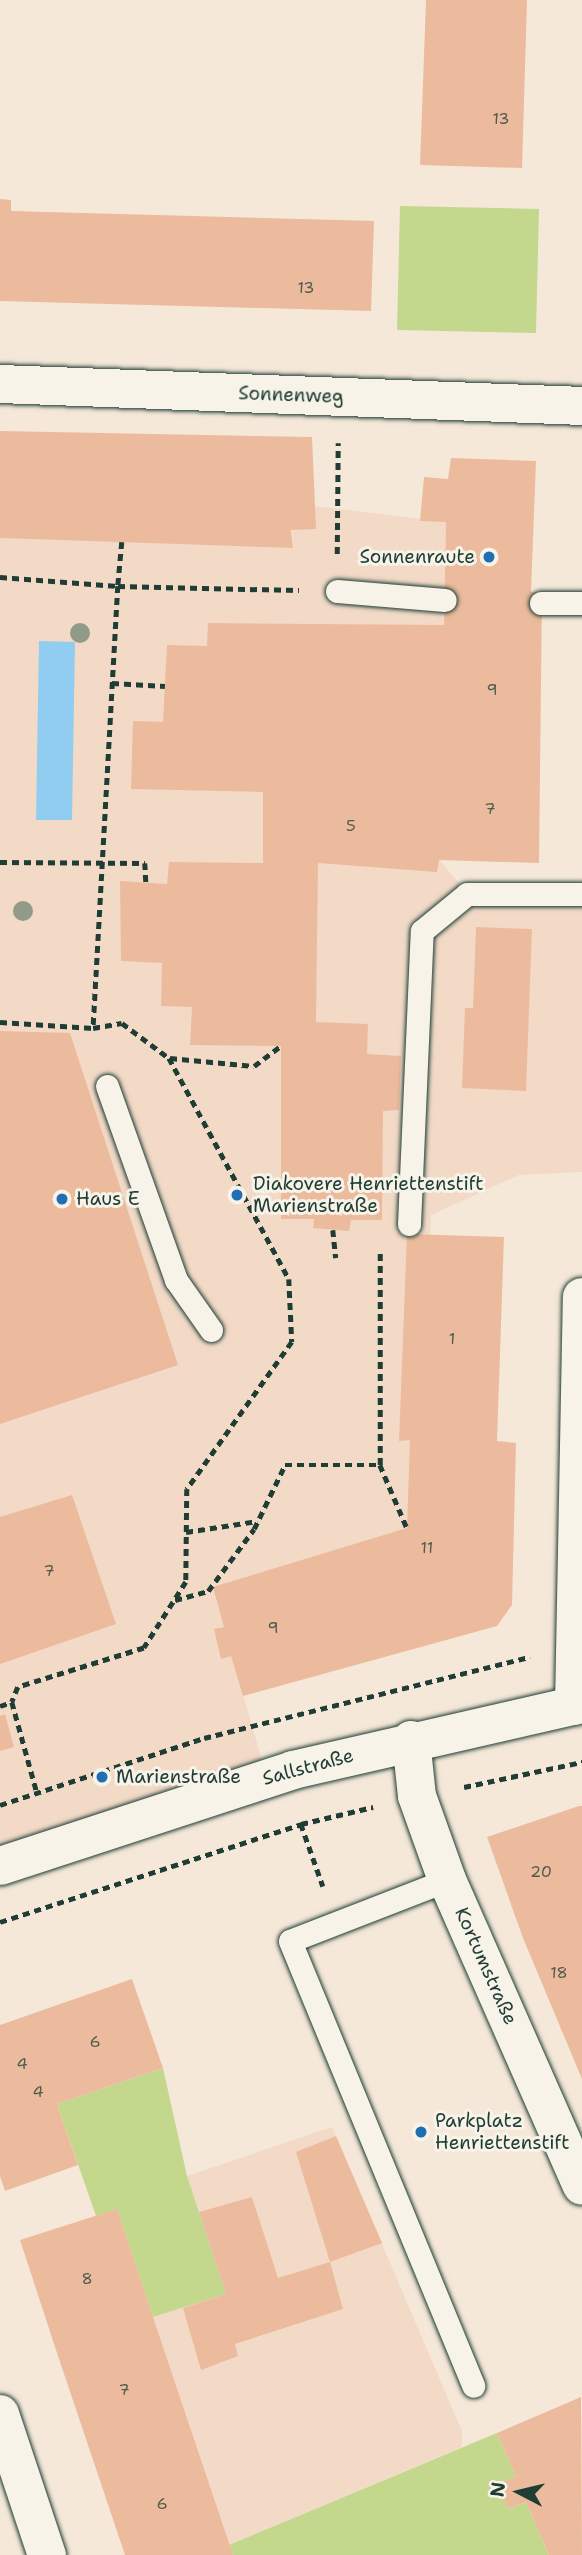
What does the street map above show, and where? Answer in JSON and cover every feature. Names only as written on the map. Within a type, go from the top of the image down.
[{"type":"street","name":"Sonnenweg","points":[[0,384],[582,406]]},
{"type":"street","points":[[578,1705],[582,1297]]},
{"type":"street","name":"Sallstraße","points":[[0,1866],[293,1770],[411,1740],[578,1705]]},
{"type":"street","name":"Kortumstraße","points":[[411,1740],[417,1797],[447,1880],[582,2186]]},
{"type":"street","points":[[0,2414],[47,2555]]},
{"type":"lane","points":[[337,591],[444,600]]},
{"type":"lane","points":[[541,603],[582,603]]},
{"type":"lane","points":[[409,1224],[422,931],[467,894],[582,894]]},
{"type":"lane","points":[[107,1086],[176,1280],[211,1330]]},
{"type":"lane","points":[[447,1880],[290,1941],[473,2386]]},
{"type":"path","points":[[0,577],[118,586],[337,591],[339,397]]},
{"type":"path","points":[[93,1028],[122,542]]},
{"type":"path","points":[[112,683],[165,686]]},
{"type":"path","points":[[0,862],[145,863],[146,883]]},
{"type":"path","points":[[0,1022],[93,1028],[122,1023],[169,1058],[289,1279],[292,1342],[187,1489],[186,1582],[144,1648],[18,1687],[12,1702],[37,1793]]},
{"type":"path","points":[[169,1058],[254,1066],[281,1046]]},
{"type":"path","points":[[333,1230],[336,1258]]},
{"type":"path","points":[[380,1237],[380,1465],[407,1528]]},
{"type":"path","points":[[175,1600],[208,1591],[257,1521],[285,1465],[380,1465]]},
{"type":"path","points":[[186,1532],[257,1521]]},
{"type":"path","points":[[0,1706],[12,1702]]},
{"type":"path","points":[[0,1922],[301,1824],[582,1762]]},
{"type":"path","points":[[301,1824],[337,1923]]},
{"type":"shaded area","name":"Diakovere Henriettenstift Marienstraße","points":[[291,503],[446,522],[439,860],[469,894],[582,894],[582,1172],[519,1175],[431,1215],[417,1536],[241,1687],[267,1778],[0,1864],[0,538],[293,548]]},
{"type":"shaded area","points":[[332,2127],[462,2431],[462,2447],[229,2545],[153,2317],[220,2296],[187,2176]]},
{"type":"green space","points":[[400,206],[539,209],[536,333],[397,330]]},
{"type":"green space","points":[[163,2068],[187,2176],[226,2294],[153,2317],[117,2209],[96,2216],[57,2104]]},
{"type":"green space","points":[[497,2433],[516,2477],[499,2485],[508,2509],[526,2502],[549,2555],[233,2555],[229,2545]]},
{"type":"water","points":[[39,641],[75,642],[72,820],[36,820]]},
{"type":"building","points":[[426,0],[527,0],[522,168],[420,165]]},
{"type":"building","points":[[0,199],[11,200],[11,211],[374,221],[371,311],[0,301]]},
{"type":"building","points":[[0,431],[312,437],[316,529],[291,530],[293,548],[0,538]]},
{"type":"building","points":[[451,458],[536,461],[531,592],[542,593],[539,863],[439,860],[437,872],[318,863],[316,1022],[368,1024],[367,1054],[401,1056],[399,1110],[383,1111],[382,1220],[351,1220],[349,1231],[313,1228],[314,1219],[281,1219],[281,1046],[190,1045],[192,1007],[161,1006],[162,963],[121,961],[120,881],[167,884],[169,862],[263,863],[263,792],[131,789],[133,721],[163,722],[167,645],[207,646],[208,623],[444,625],[446,522],[420,521],[424,477],[448,479]]},
{"type":"building","points":[[476,927],[532,929],[526,1091],[462,1088],[465,1008],[473,1008]]},
{"type":"building","name":"Haus E","points":[[0,1031],[70,1033],[178,1365],[0,1424]]},
{"type":"building","points":[[407,1234],[504,1237],[497,1441],[516,1443],[512,1605],[497,1626],[243,1696],[231,1656],[221,1659],[214,1629],[224,1627],[213,1587],[407,1528],[410,1440],[399,1441]]},
{"type":"building","points":[[72,1495],[116,1624],[0,1664],[0,1517]]},
{"type":"building","points":[[5,1714],[14,1747],[0,1751],[0,1716]]},
{"type":"building","points":[[582,1806],[582,2079],[523,1938],[487,1837]]},
{"type":"building","points":[[132,1979],[163,2068],[57,2104],[78,2165],[5,2191],[0,2176],[0,2025]]},
{"type":"building","points":[[336,2136],[382,2243],[330,2262],[296,2152]]},
{"type":"building","points":[[252,2197],[278,2278],[330,2262],[343,2309],[235,2344],[238,2356],[201,2370],[183,2308],[226,2294],[199,2212]]},
{"type":"building","points":[[117,2209],[233,2555],[125,2555],[56,2350],[20,2240]]},
{"type":"building","points":[[581,2397],[582,2555],[549,2555],[526,2502],[508,2509],[498,2484],[516,2477],[497,2433]]},
{"type":"place","name":"Sonnenraute","points":[[489,557]]},
{"type":"place","name":"Diakovere Henriettenstift Marienstraße","points":[[237,1195]]},
{"type":"place","name":"Haus E","points":[[62,1199]]},
{"type":"place","name":"Marienstraße","points":[[102,1777]]},
{"type":"place","name":"Parkplatz Henriettenstift","points":[[421,2132]]}]
